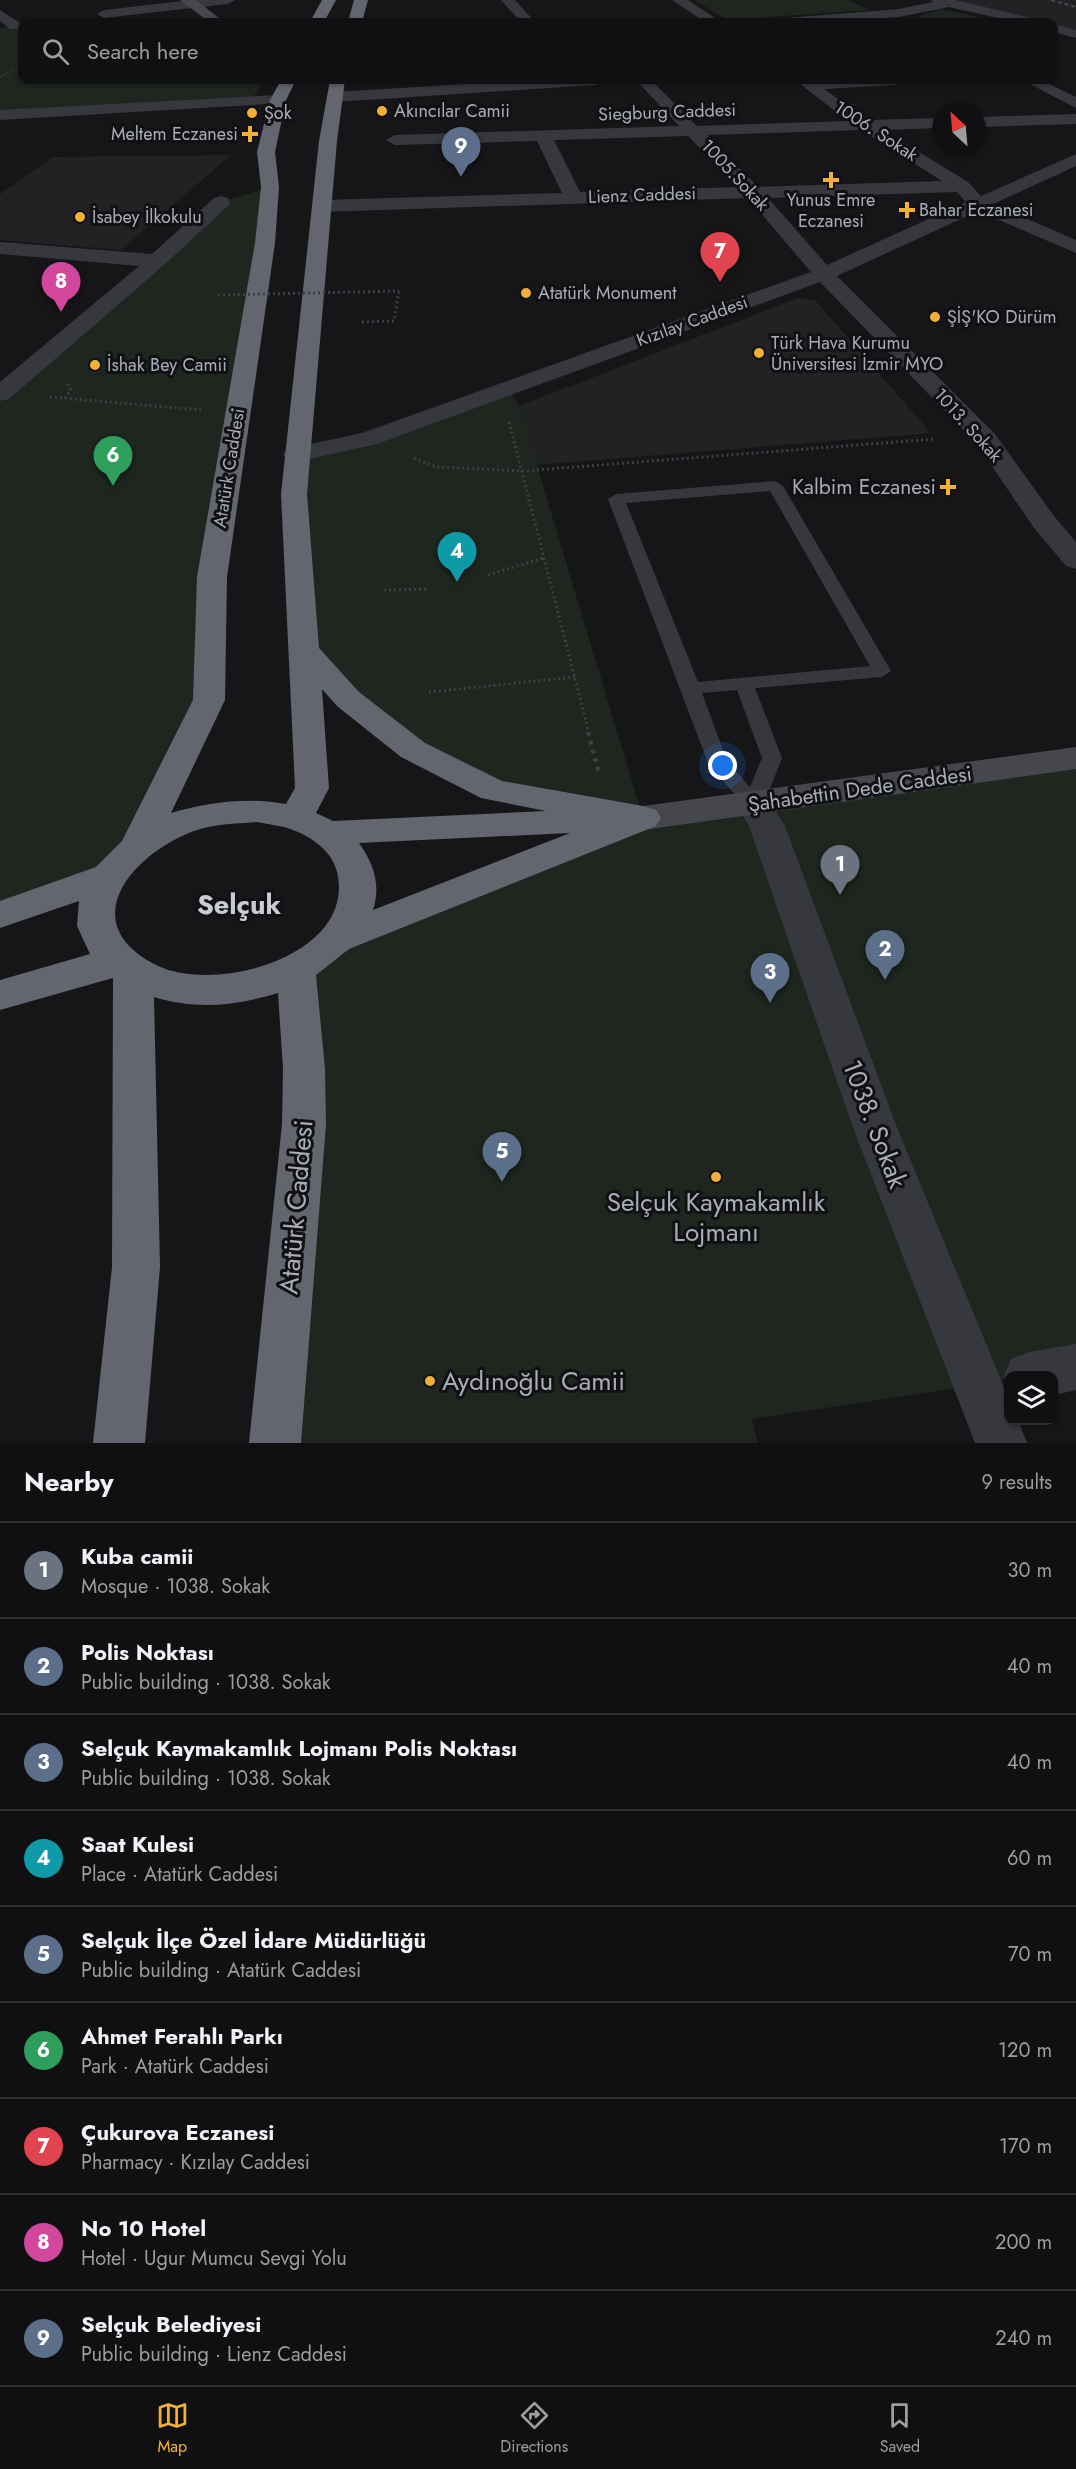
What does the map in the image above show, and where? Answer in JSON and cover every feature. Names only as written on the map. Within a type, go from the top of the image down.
[{"type":"highway","points":[[319,18],[329,0]]},
{"type":"highway","points":[[356,18],[361,0]]},
{"type":"highway","points":[[312,825],[305,651],[296,544],[296,454],[322,206],[331,92]]},
{"type":"highway","name":"Atatürk Caddesi","points":[[138,846],[209,700],[212,578],[265,243],[270,187],[266,152],[287,94]]},
{"type":"highway","points":[[305,651],[348,699],[413,750],[493,790],[643,818]]},
{"type":"highway","points":[[257,811],[312,825],[643,818],[339,938],[296,970],[256,985],[211,991],[169,987],[124,967],[101,942],[95,920],[97,898],[108,876],[121,860],[138,846],[174,825],[215,814],[257,811]]},
{"type":"highway","points":[[312,825],[350,854],[359,880],[356,909],[339,938]]},
{"type":"highway","points":[[0,915],[108,876]]},
{"type":"highway","points":[[0,995],[124,967]]},
{"type":"highway","points":[[118,1443],[136,1267],[124,967]]},
{"type":"highway","name":"Atatürk Caddesi","points":[[275,1443],[304,1124],[304,1069],[296,970]]},
{"type":"street","points":[[104,15],[189,2],[228,0]]},
{"type":"street","points":[[508,0],[524,18]]},
{"type":"street","points":[[680,0],[708,18]]},
{"type":"street","points":[[867,0],[910,18]]},
{"type":"street","points":[[189,2],[211,18]]},
{"type":"street","points":[[836,18],[899,13],[943,2],[1013,18]]},
{"type":"street","points":[[0,15],[15,26]]},
{"type":"street","points":[[1058,29],[1076,34]]},
{"type":"street","points":[[331,92],[507,84]]},
{"type":"street","name":"1005.Sokak","points":[[647,84],[752,191],[824,274]]},
{"type":"street","name":"1006. Sokak","points":[[808,84],[864,125],[962,186],[978,204]]},
{"type":"street","points":[[1038,84],[1076,103]]},
{"type":"street","points":[[0,115],[287,94]]},
{"type":"street","points":[[986,122],[1076,118]]},
{"type":"street","name":"Siegburg Caddesi","points":[[395,140],[932,123]]},
{"type":"street","points":[[543,135],[573,197]]},
{"type":"street","name":"Kızılay Caddesi","points":[[296,454],[368,439],[824,274],[1071,164]]},
{"type":"street","name":"Lienz Caddesi","points":[[322,206],[962,186]]},
{"type":"street","points":[[0,394],[157,261],[221,202]]},
{"type":"street","points":[[978,204],[1076,247]]},
{"type":"street","points":[[0,248],[157,261]]},
{"type":"street","name":"1013. Sokak","points":[[824,274],[986,439],[1044,522],[1076,560]]},
{"type":"street","points":[[1044,522],[1076,519]]},
{"type":"street","name":"Şahabettin Dede Caddesi","points":[[643,818],[1076,758]]},
{"type":"street","name":"1038. Sokak","points":[[754,804],[767,826],[874,1125],[993,1382],[1001,1443]]},
{"type":"street","points":[[1052,1371],[1076,1366]]},
{"type":"lane","points":[[691,688],[882,671],[775,486],[616,499],[691,688],[718,763],[754,804],[772,758],[744,684]]},
{"type":"path","points":[[0,77],[16,70]]},
{"type":"path","points":[[218,295],[399,291],[394,321],[362,322]]},
{"type":"path","points":[[90,401],[123,402],[205,411]]},
{"type":"path","points":[[508,419],[600,776]]},
{"type":"path","points":[[407,455],[436,466],[523,471],[936,439]]},
{"type":"path","points":[[488,575],[543,558]]},
{"type":"path","points":[[384,590],[426,589]]},
{"type":"path","points":[[429,692],[575,677]]},
{"type":"shaded area","points":[[694,0],[849,0],[870,10],[756,18],[724,18]]},
{"type":"shaded area","points":[[952,0],[1076,0],[1076,35],[1058,30],[1058,18],[1014,18]]},
{"type":"shaded area","points":[[941,9],[983,18],[924,18],[918,16]]},
{"type":"shaded area","points":[[0,28],[18,28],[18,84],[260,84],[253,99],[0,111]]},
{"type":"shaded area","name":"İsabey İlkokulu","points":[[231,155],[121,250],[0,240],[0,194],[53,157]]},
{"type":"shaded area","points":[[270,187],[209,700],[121,860],[0,915],[0,394],[221,202]]},
{"type":"shaded area","name":"Türk Hava Kurumu Üniversitesi İzmir MYO","points":[[798,298],[815,300],[931,433],[535,465],[519,406]]},
{"type":"shaded area","points":[[508,387],[519,406],[643,818],[1076,758],[1076,1367],[1046,1371],[1004,1371],[1004,1380],[978,1385],[752,1419],[758,1443],[275,1443],[296,970],[642,819],[493,790],[413,750],[305,651],[296,454]]},
{"type":"railway","points":[[1051,0],[1076,7]]},
{"type":"place","name":"Akıncılar Camii","points":[[382,111]]},
{"type":"place","name":"Şok","points":[[252,113]]},
{"type":"place","name":"Meltem Eczanesi","points":[[250,134]]},
{"type":"place","name":"Selçuk Belediyesi","points":[[461,177]]},
{"type":"place","name":"Yunus Emre Eczanesi","points":[[831,180]]},
{"type":"place","name":"Bahar Eczanesi","points":[[907,210]]},
{"type":"place","name":"İsabey İlkokulu","points":[[80,217]]},
{"type":"place","name":"Çukurova Eczanesi","points":[[720,282]]},
{"type":"place","name":"Atatürk Monument","points":[[526,293]]},
{"type":"place","name":"No 10 Hotel","points":[[61,312]]},
{"type":"place","name":"ŞİŞ'KO Dürüm","points":[[935,317]]},
{"type":"place","name":"Türk Hava Kurumu Üniversitesi İzmir MYO","points":[[759,353]]},
{"type":"place","name":"İshak Bey Camii","points":[[95,365]]},
{"type":"place","name":"Ahmet Ferahlı Parkı","points":[[113,486]]},
{"type":"place","name":"Kalbim Eczanesi","points":[[948,487]]},
{"type":"place","name":"Saat Kulesi","points":[[457,582]]},
{"type":"place","name":"Kuba camii","points":[[840,895]]},
{"type":"place","name":"Polis Noktası","points":[[885,980]]},
{"type":"place","name":"Selçuk Kaymakamlık Lojmanı Polis Noktası","points":[[770,1003]]},
{"type":"place","name":"Selçuk Kaymakamlık Lojmanı","points":[[716,1177]]},
{"type":"place","name":"Selçuk İlçe Özel İdare Müdürlüğü","points":[[502,1182]]},
{"type":"place","name":"Aydınoğlu Camii","points":[[430,1381]]},
{"type":"district","name":"Selçuk","points":[[239,905]]}]
